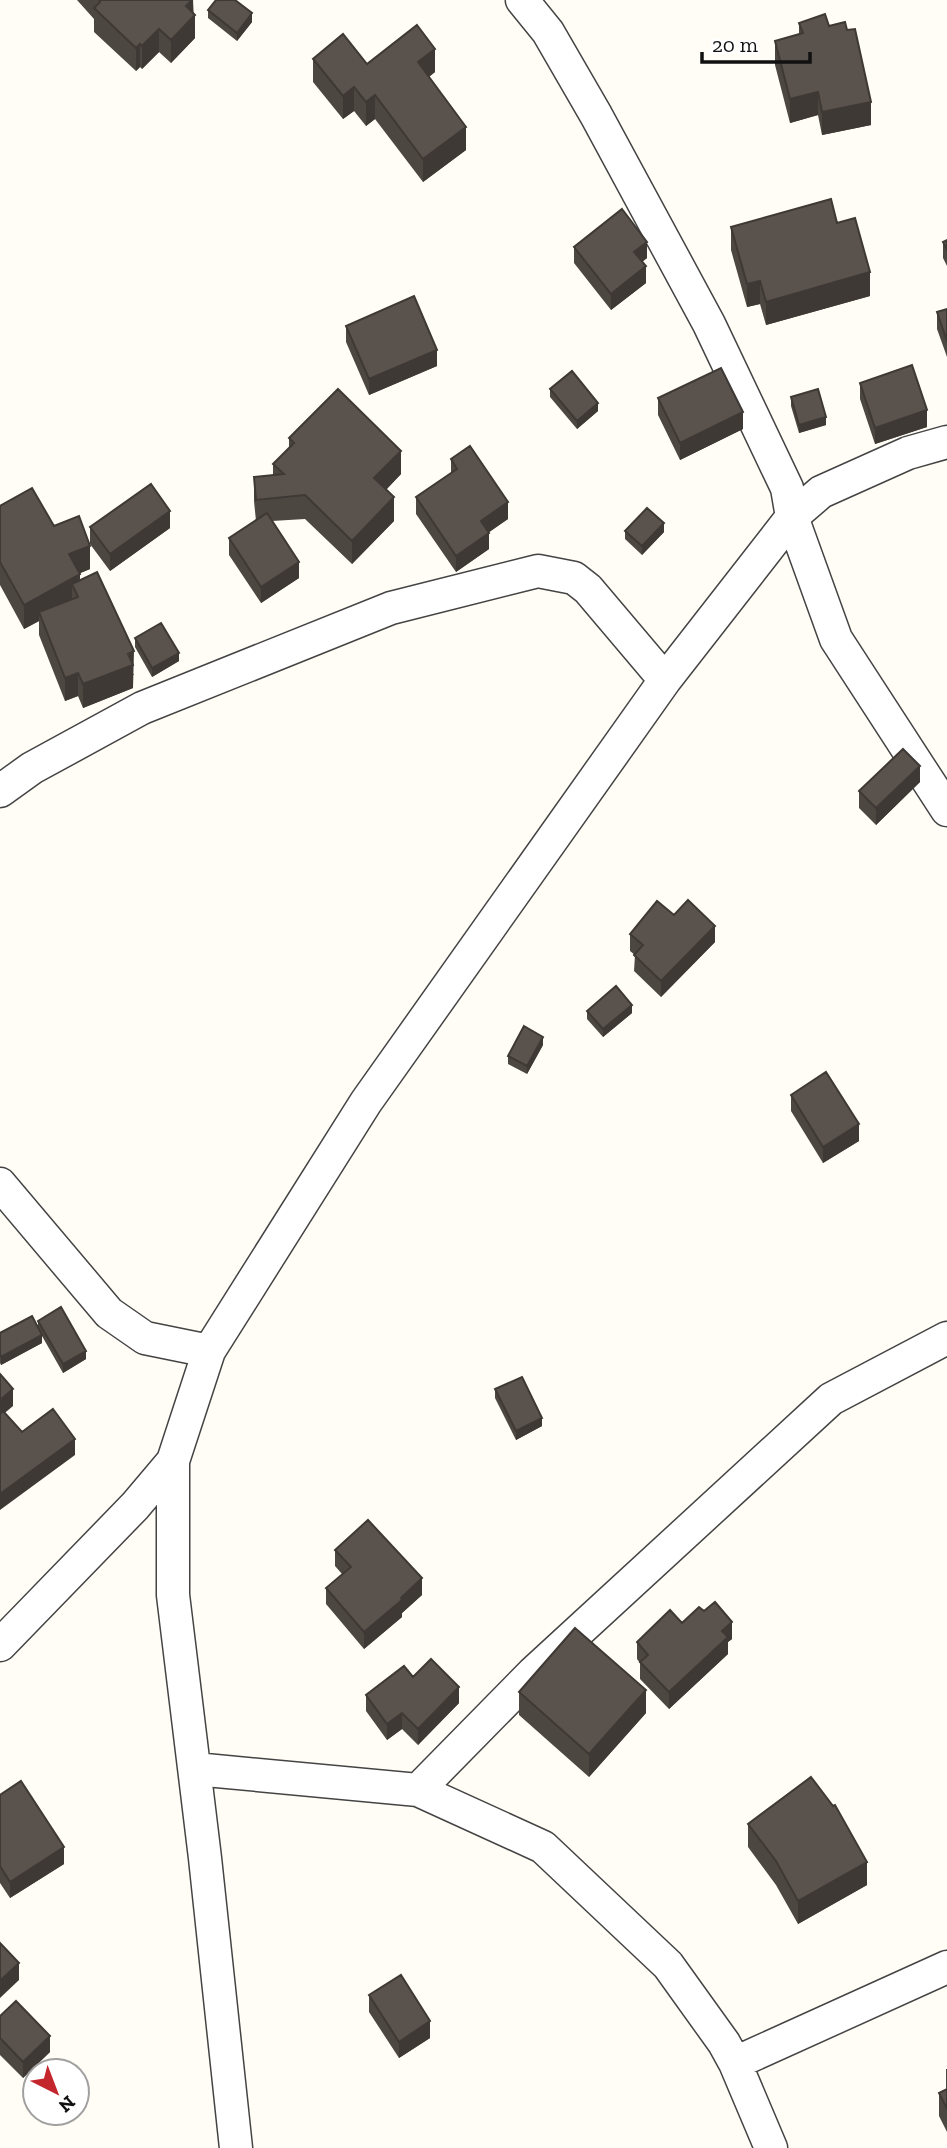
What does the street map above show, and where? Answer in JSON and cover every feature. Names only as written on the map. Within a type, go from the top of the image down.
[{"type":"street","points":[[522,0],[548,32],[596,115],[709,324],[787,488],[792,517],[836,639],[947,810]]},
{"type":"street","points":[[236,2148],[195,1769],[173,1595],[173,1461],[209,1351],[366,1102],[665,680],[792,517],[821,492],[908,453],[947,442]]},
{"type":"street","points":[[0,791],[32,768],[153,704],[391,608],[538,571],[574,578],[588,589],[665,680]]},
{"type":"street","points":[[0,1184],[109,1313],[145,1338],[209,1351]]},
{"type":"street","points":[[418,1790],[533,1673],[831,1399],[947,1338]]},
{"type":"street","points":[[0,1645],[135,1506],[173,1461]]},
{"type":"street","points":[[195,1769],[418,1790],[543,1847],[668,1965],[736,2063],[771,2148]]},
{"type":"street","points":[[736,2063],[947,1967]]},
{"type":"building","points":[[99,0],[192,0],[186,6],[195,15],[171,40],[159,29],[142,46],[140,44],[136,48],[94,8]]},
{"type":"building","points":[[216,0],[235,0],[252,13],[237,33],[208,10]]},
{"type":"building","points":[[825,14],[829,26],[845,22],[847,30],[855,29],[871,102],[822,112],[818,92],[790,99],[775,41],[803,33],[799,23]]},
{"type":"building","points":[[417,25],[435,49],[418,62],[466,127],[423,159],[375,95],[366,102],[354,87],[343,96],[313,59],[343,34],[367,64]]},
{"type":"building","points":[[831,199],[837,223],[855,218],[870,272],[766,302],[760,281],[747,284],[731,227]]},
{"type":"building","points":[[622,209],[647,242],[634,252],[646,266],[611,294],[574,247]]},
{"type":"building","points":[[414,296],[437,350],[369,379],[346,326]]},
{"type":"building","points":[[947,309],[947,341],[937,312]]},
{"type":"building","points":[[912,365],[927,410],[875,428],[860,383]]},
{"type":"building","points":[[721,368],[743,412],[680,443],[658,398]]},
{"type":"building","points":[[572,371],[598,403],[577,421],[550,389]]},
{"type":"building","points":[[338,389],[401,451],[374,478],[394,497],[352,541],[305,495],[256,500],[254,477],[284,474],[273,464],[294,443],[289,438]]},
{"type":"building","points":[[818,389],[826,417],[799,425],[791,397]]},
{"type":"building","points":[[470,446],[508,502],[481,521],[489,533],[456,556],[416,497],[457,469],[451,459]]},
{"type":"building","points":[[151,484],[170,511],[110,554],[90,527]]},
{"type":"building","points":[[32,488],[54,526],[79,516],[90,546],[69,554],[80,574],[24,605],[0,562],[0,506]]},
{"type":"building","points":[[647,508],[664,523],[642,546],[625,531]]},
{"type":"building","points":[[267,513],[299,562],[261,587],[229,538]]},
{"type":"building","points":[[97,572],[134,651],[128,654],[133,665],[83,684],[78,673],[65,678],[39,612],[78,597],[72,584]]},
{"type":"building","points":[[161,623],[179,653],[152,668],[135,638]]},
{"type":"building","points":[[903,749],[920,766],[876,808],[859,791]]},
{"type":"building","points":[[688,900],[715,926],[661,981],[634,955],[643,945],[630,934],[657,901],[674,915]]},
{"type":"building","points":[[616,986],[632,1005],[603,1029],[587,1011]]},
{"type":"building","points":[[524,1026],[543,1037],[527,1066],[508,1056]]},
{"type":"building","points":[[826,1072],[859,1124],[823,1147],[791,1095]]},
{"type":"building","points":[[61,1307],[86,1351],[63,1364],[38,1321]]},
{"type":"building","points":[[32,1316],[42,1335],[1,1357],[0,1333]]},
{"type":"building","points":[[0,1374],[13,1389],[0,1400]]},
{"type":"building","points":[[522,1377],[542,1418],[516,1431],[495,1389]]},
{"type":"building","points":[[53,1409],[75,1439],[0,1494],[0,1414],[3,1411],[22,1432]]},
{"type":"building","points":[[368,1520],[422,1578],[402,1600],[364,1632],[326,1588],[351,1567],[335,1550]]},
{"type":"building","points":[[715,1602],[732,1622],[722,1631],[728,1637],[669,1692],[640,1662],[648,1655],[637,1642],[670,1610],[682,1623],[699,1607],[704,1611]]},
{"type":"building","points":[[575,1628],[646,1690],[589,1754],[519,1692]]},
{"type":"building","points":[[431,1659],[459,1687],[418,1729],[402,1713],[387,1724],[366,1695],[404,1666],[413,1677]]},
{"type":"building","points":[[811,1777],[833,1806],[835,1805],[867,1862],[798,1901],[776,1861],[748,1824]]},
{"type":"building","points":[[21,1781],[64,1847],[10,1882],[0,1866],[0,1795]]},
{"type":"building","points":[[0,1943],[19,1963],[0,1981]]},
{"type":"building","points":[[401,1975],[430,2021],[399,2042],[369,1995]]},
{"type":"building","points":[[16,2001],[50,2036],[28,2057],[21,2057],[21,2060],[0,2038],[0,2016]]},
{"type":"building","points":[[947,2089],[947,2109],[939,2093]]}]
